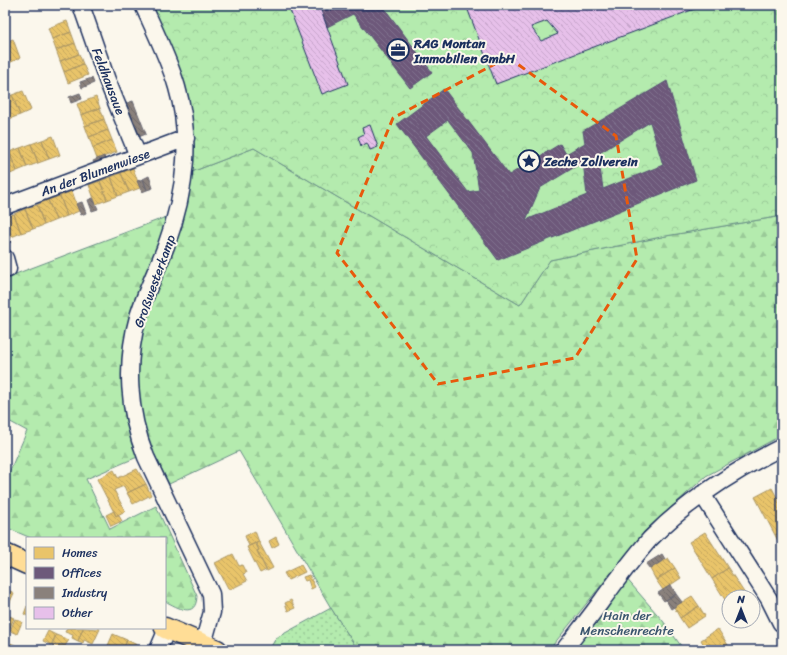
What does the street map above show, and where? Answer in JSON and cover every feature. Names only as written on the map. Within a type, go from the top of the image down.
[{"type":"main road","points":[[5,554],[26,564]]},
{"type":"main road","points":[[166,629],[210,647]]},
{"type":"street","name":"Feldhausaue","points":[[82,5],[107,80],[138,156]]},
{"type":"street","name":"Großwesterkamp","points":[[143,5],[179,88],[183,107],[186,138],[181,196],[173,227],[138,317],[132,349],[130,376],[132,400],[135,422],[140,441],[163,495],[211,594],[212,612],[210,647]]},
{"type":"street","name":"An der Blumenwiese","points":[[5,206],[186,138]]},
{"type":"street","points":[[564,650],[626,568],[647,543],[673,518],[702,494],[749,464],[782,447]]},
{"type":"street","points":[[702,494],[769,599],[781,623]]},
{"type":"street","points":[[158,650],[166,629]]},
{"type":"highlighted area","points":[[508,57],[616,136],[637,259],[575,358],[438,384],[337,253],[393,118]]},
{"type":"green space","name":"Zeche Zollverein","points":[[147,5],[782,5],[782,216],[666,236],[550,260],[520,305],[254,148],[189,173],[190,148]]},
{"type":"green space","points":[[254,148],[520,305],[550,260],[666,236],[782,216],[782,435],[706,476],[645,531],[549,650],[358,650],[331,608],[239,451],[169,484],[154,453],[135,458],[86,479],[110,529],[156,506],[197,596],[196,603],[190,610],[181,609],[166,602],[166,537],[29,537],[5,527],[5,482],[27,431],[5,419],[5,278],[182,211],[189,173]]},
{"type":"green space","name":"Hain der Menschenrechte","points":[[625,577],[663,621],[684,650],[567,650]]},
{"type":"green space","points":[[331,608],[358,650],[269,650],[276,638]]},
{"type":"building: Homes","points":[[67,21],[71,32],[52,39],[48,28]]},
{"type":"building: Homes","points":[[71,32],[75,43],[56,50],[52,39]]},
{"type":"building: Homes","points":[[13,39],[20,58],[9,63],[5,52],[5,42]]},
{"type":"building: Homes","points":[[75,43],[79,54],[60,61],[56,50]]},
{"type":"building: Homes","points":[[5,52],[9,63],[5,64]]},
{"type":"building: Homes","points":[[79,54],[83,64],[64,72],[60,61]]},
{"type":"building: Homes","points":[[83,64],[88,75],[68,83],[64,72]]},
{"type":"building: Homes","points":[[23,91],[31,110],[20,115],[12,95]]},
{"type":"building: Homes","points":[[12,95],[20,115],[9,119],[5,108],[5,98]]},
{"type":"building: Homes","points":[[96,97],[100,108],[81,115],[77,104]]},
{"type":"building: Homes","points":[[5,108],[9,119],[5,120]]},
{"type":"building: Homes","points":[[100,108],[104,119],[85,126],[81,115]]},
{"type":"building: Homes","points":[[104,119],[108,130],[89,137],[85,126]]},
{"type":"building: Homes","points":[[108,130],[112,140],[93,148],[89,137]]},
{"type":"building: Homes","points":[[53,136],[60,155],[49,159],[42,140]]},
{"type":"building: Homes","points":[[42,140],[49,159],[38,163],[31,144]]},
{"type":"building: Homes","points":[[112,140],[117,152],[97,159],[93,148]]},
{"type":"building: Homes","points":[[31,144],[38,163],[27,167],[20,148]]},
{"type":"building: Homes","points":[[20,148],[27,167],[17,171],[9,152]]},
{"type":"building: Homes","points":[[9,152],[17,171],[6,176],[5,154]]},
{"type":"building: Homes","points":[[133,168],[140,188],[129,192],[121,173]]},
{"type":"building: Homes","points":[[121,173],[129,192],[118,196],[111,177]]},
{"type":"building: Homes","points":[[111,177],[118,196],[107,200],[100,181]]},
{"type":"building: Homes","points":[[100,181],[107,200],[96,204],[89,185]]},
{"type":"building: Homes","points":[[72,191],[79,211],[67,216],[60,196]]},
{"type":"building: Homes","points":[[60,196],[67,216],[56,220],[48,200]]},
{"type":"building: Homes","points":[[48,200],[56,220],[44,225],[37,205]]},
{"type":"building: Homes","points":[[37,205],[44,225],[33,229],[25,209]]},
{"type":"building: Homes","points":[[25,209],[33,229],[21,233],[14,214]]},
{"type":"building: Homes","points":[[14,214],[21,233],[9,238],[5,227],[5,217]]},
{"type":"building: Homes","points":[[137,469],[146,484],[127,493],[124,486],[114,490],[125,511],[116,516],[97,479],[114,470],[118,478]]},
{"type":"building: Homes","points":[[146,484],[151,495],[133,504],[127,493]]},
{"type":"building: Homes","points":[[772,488],[782,507],[782,532],[775,535],[755,497]]},
{"type":"building: Homes","points":[[114,511],[116,516],[118,514],[122,521],[111,526],[106,515]]},
{"type":"building: Homes","points":[[255,531],[259,542],[249,546],[245,536]]},
{"type":"building: Homes","points":[[705,532],[728,568],[712,579],[689,542]]},
{"type":"building: Homes","points":[[782,532],[782,549],[775,535]]},
{"type":"building: Homes","points":[[276,537],[279,544],[272,548],[269,541]]},
{"type":"building: Homes","points":[[259,542],[273,568],[267,571],[257,551],[259,550],[256,543]]},
{"type":"building: Homes","points":[[255,543],[266,570],[260,573],[247,547]]},
{"type":"building: Homes","points":[[233,554],[239,566],[242,565],[246,573],[243,574],[247,581],[229,590],[215,563]]},
{"type":"building: Homes","points":[[668,558],[675,568],[656,580],[650,569]]},
{"type":"building: Homes","points":[[301,565],[305,572],[288,580],[284,573]]},
{"type":"building: Homes","points":[[675,568],[681,578],[663,590],[656,580]]},
{"type":"building: Homes","points":[[728,568],[742,589],[721,589],[721,593],[712,579]]},
{"type":"building: Homes","points":[[309,575],[315,587],[311,589],[308,580],[305,581],[303,577]]},
{"type":"building: Homes","points":[[5,587],[14,593],[6,611]]},
{"type":"building: Homes","points":[[692,596],[699,606],[680,618],[674,607]]},
{"type":"building: Homes","points":[[291,600],[295,608],[288,611],[285,603]]},
{"type":"building: Homes","points":[[699,606],[705,616],[687,628],[680,618]]},
{"type":"building: Homes","points":[[5,614],[14,618],[9,630],[5,629]]},
{"type":"building: Homes","points":[[15,619],[22,622],[17,634],[10,631]]},
{"type":"building: Homes","points":[[66,629],[83,629],[78,641],[72,638],[73,635],[65,632]]},
{"type":"building: Homes","points":[[83,629],[100,629],[93,644],[84,640],[83,643],[78,641]]},
{"type":"building: Homes","points":[[718,629],[731,650],[707,650],[701,640]]},
{"type":"building: Homes","points":[[48,631],[56,635],[51,645],[43,641]]},
{"type":"building: Homes","points":[[113,634],[127,640],[123,650],[106,650]]},
{"type":"building: Homes","points":[[56,635],[69,640],[63,649],[52,645]]},
{"type":"building: Homes","points":[[127,640],[141,647],[140,650],[123,650]]},
{"type":"building: Homes","points":[[5,641],[15,645],[13,649],[5,646]]},
{"type":"building: Offices","name":"RAG Montan Immobilien GmbH","points":[[329,5],[382,5],[432,72],[410,88],[353,14],[327,27],[321,9]]},
{"type":"building: Offices","points":[[667,81],[696,180],[498,260],[397,124],[444,89],[509,175],[560,144],[566,154],[585,143],[583,131]],"holes":[[[448,120],[473,153],[479,190],[468,192],[426,136]],[[650,122],[663,165],[603,189],[598,154]],[[583,162],[587,195],[526,220],[540,188]]]},
{"type":"building: Industry","points":[[92,78],[94,83],[82,88],[80,82]]},
{"type":"building: Industry","points":[[80,93],[82,99],[71,103],[69,97]]},
{"type":"building: Industry","points":[[133,101],[146,134],[136,138],[124,104]]},
{"type":"building: Industry","points":[[104,156],[106,162],[95,166],[93,161]]},
{"type":"building: Industry","points":[[149,176],[153,188],[147,190],[143,179]]},
{"type":"building: Industry","points":[[143,179],[147,190],[142,192],[137,181]]},
{"type":"building: Industry","points":[[93,198],[98,209],[92,211],[88,200]]},
{"type":"building: Industry","points":[[82,202],[86,213],[81,215],[76,204]]},
{"type":"building: Industry","points":[[5,231],[11,242],[5,244]]},
{"type":"building: Industry","points":[[662,554],[665,559],[650,569],[646,564]]},
{"type":"building: Industry","points":[[671,585],[676,594],[664,601],[658,593]]},
{"type":"building: Industry","points":[[676,594],[682,602],[671,609],[666,600]]},
{"type":"building: Other","points":[[288,5],[319,5],[348,84],[322,94]]},
{"type":"building: Other","points":[[466,5],[705,5],[496,84]],"holes":[[[547,21],[558,34],[541,41],[531,27]]]},
{"type":"building: Other","points":[[370,125],[378,147],[370,150],[367,143],[361,146],[358,137],[364,134],[362,128]]},
{"type":"place","name":"RAG Montan Immobilien GmbH","points":[[398,50]]},
{"type":"place","name":"Zeche Zollverein","points":[[529,161]]}]
